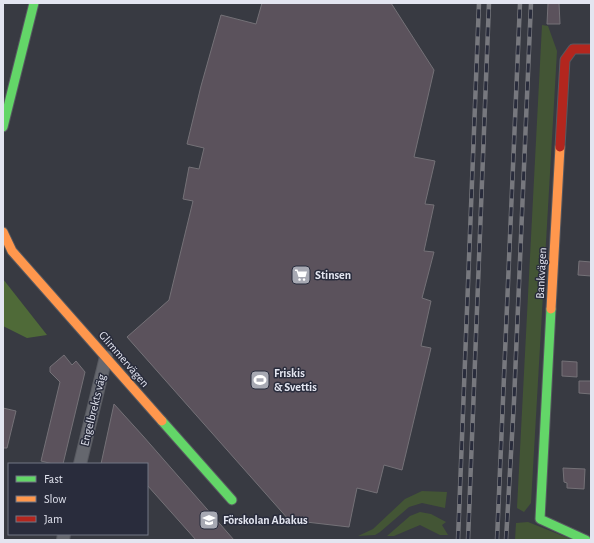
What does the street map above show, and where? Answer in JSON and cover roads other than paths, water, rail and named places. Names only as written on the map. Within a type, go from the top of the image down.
[{"type":"street","points":[[3,127],[34,3]]},
{"type":"street","name":"Bankvägen","points":[[586,540],[540,519],[565,60],[573,49],[591,49]]},
{"type":"street","name":"Glimmervägen","points":[[3,232],[12,250],[232,500]]},
{"type":"street","name":"Engelbrekts väg","points":[[80,463],[106,357]]},
{"type":"railway","points":[[458,540],[479,3]]},
{"type":"railway","points":[[468,540],[489,3]]},
{"type":"railway","points":[[497,540],[520,3]]},
{"type":"railway","points":[[506,540],[514,401],[531,3]]},
{"type":"place","name":"Stinsen","points":[[301,275]]},
{"type":"place","name":"Friskis & Svettis","points":[[260,380]]},
{"type":"place","name":"Förskolan Abakus","points":[[209,520]]}]
